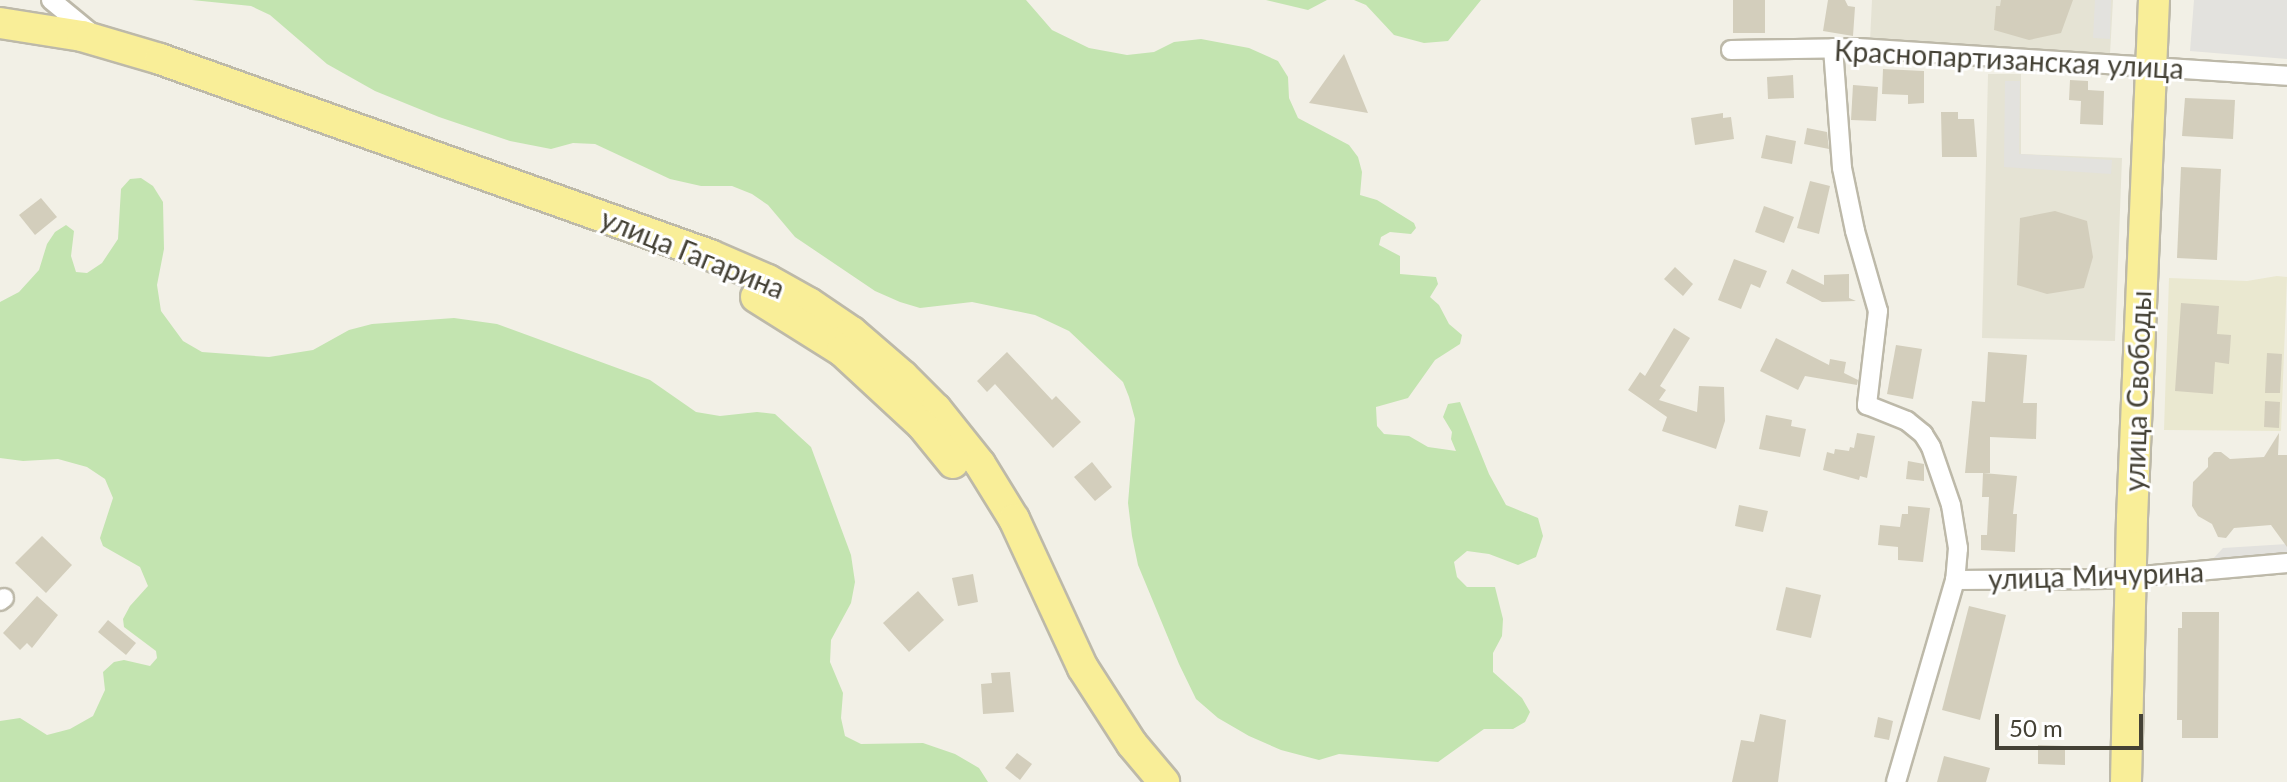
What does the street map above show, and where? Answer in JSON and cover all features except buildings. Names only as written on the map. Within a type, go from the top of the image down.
[{"type":"main road","name":"улица Свободы","points":[[2126,782],[2130,578],[2154,0]]},
{"type":"main road","name":"улица Гагарина","points":[[0,23],[102,41],[710,255],[768,280],[852,332],[936,409],[980,464],[1014,519],[1083,668],[1132,744],[1164,782]]},
{"type":"main road","name":"улица Гагарина","points":[[0,43],[53,50],[156,79],[702,274],[760,299],[800,322],[866,371],[944,450],[999,535],[1067,678],[1091,719],[1138,782]]},
{"type":"street","points":[[51,0],[102,41]]},
{"type":"street","name":"Краснопартизанская улица","points":[[1731,50],[1833,48],[2287,76]]},
{"type":"street","name":"улица Мичурина","points":[[1833,48],[1842,168],[1855,231],[1878,311],[1867,405],[1907,421],[1923,434],[1931,447],[1951,505],[1958,548],[1955,580],[2130,578],[2287,563]]},
{"type":"street","points":[[1896,782],[1955,580]]},
{"type":"shaded area","points":[[1872,0],[2113,0],[2110,54],[1870,41]]},
{"type":"shaded area","points":[[2095,0],[2111,0],[2110,39],[2093,38]]},
{"type":"shaded area","points":[[2194,0],[2287,0],[2287,59],[2190,51]]},
{"type":"shaded area","points":[[1988,74],[2021,74],[2021,154],[2122,158],[2115,341],[1982,338]]},
{"type":"shaded area","points":[[2005,81],[2020,81],[2019,154],[2112,160],[2111,174],[2004,167]]},
{"type":"shaded area","points":[[2287,277],[2281,431],[2164,430],[2169,278],[2247,281]]},
{"type":"shaded area","points":[[2287,544],[2287,555],[2211,561],[2223,548]]},
{"type":"green space","points":[[192,0],[1026,0],[1052,30],[1089,48],[1127,55],[1154,52],[1174,42],[1201,39],[1249,48],[1278,61],[1288,77],[1289,98],[1298,118],[1349,145],[1358,157],[1362,172],[1360,195],[1377,200],[1414,223],[1416,228],[1411,234],[1390,232],[1381,237],[1379,245],[1400,256],[1400,274],[1436,277],[1438,284],[1430,297],[1439,305],[1449,324],[1462,335],[1460,344],[1435,360],[1408,398],[1376,407],[1377,426],[1384,434],[1409,436],[1428,447],[1456,451],[1451,439],[1452,432],[1443,417],[1448,404],[1460,402],[1489,474],[1506,505],[1538,518],[1543,536],[1536,557],[1518,565],[1489,554],[1467,551],[1454,562],[1457,577],[1467,587],[1495,587],[1503,619],[1502,636],[1493,653],[1493,672],[1522,698],[1530,712],[1525,722],[1513,729],[1484,729],[1438,762],[1339,754],[1319,760],[1281,750],[1249,736],[1218,718],[1196,699],[1179,664],[1138,565],[1132,536],[1128,503],[1135,419],[1129,397],[1123,382],[1069,331],[1035,315],[972,302],[920,308],[900,302],[875,291],[795,237],[768,205],[752,194],[732,186],[701,186],[670,179],[595,144],[573,143],[551,149],[510,141],[439,117],[375,91],[327,64],[270,15],[251,6]]},
{"type":"green space","points":[[1266,0],[1327,0],[1308,10]]},
{"type":"green space","points":[[1354,0],[1481,0],[1448,41],[1424,43],[1394,35],[1366,5]]},
{"type":"green space","points":[[141,178],[153,186],[163,202],[164,249],[157,285],[161,311],[183,341],[202,352],[269,357],[313,350],[349,330],[372,324],[454,318],[497,324],[650,380],[696,412],[720,416],[757,412],[775,414],[811,447],[851,555],[855,582],[851,603],[831,640],[830,662],[843,693],[841,718],[845,736],[861,744],[923,743],[955,754],[979,768],[988,782],[0,782],[0,721],[20,718],[47,735],[70,729],[93,716],[105,690],[103,672],[114,662],[124,660],[150,666],[157,658],[156,651],[124,627],[123,619],[130,606],[148,586],[140,567],[103,546],[100,538],[113,498],[105,479],[87,467],[58,459],[23,461],[0,458],[0,302],[19,292],[39,270],[47,244],[55,232],[66,225],[74,231],[71,256],[76,272],[87,273],[102,263],[118,239],[121,189],[130,179]]}]
